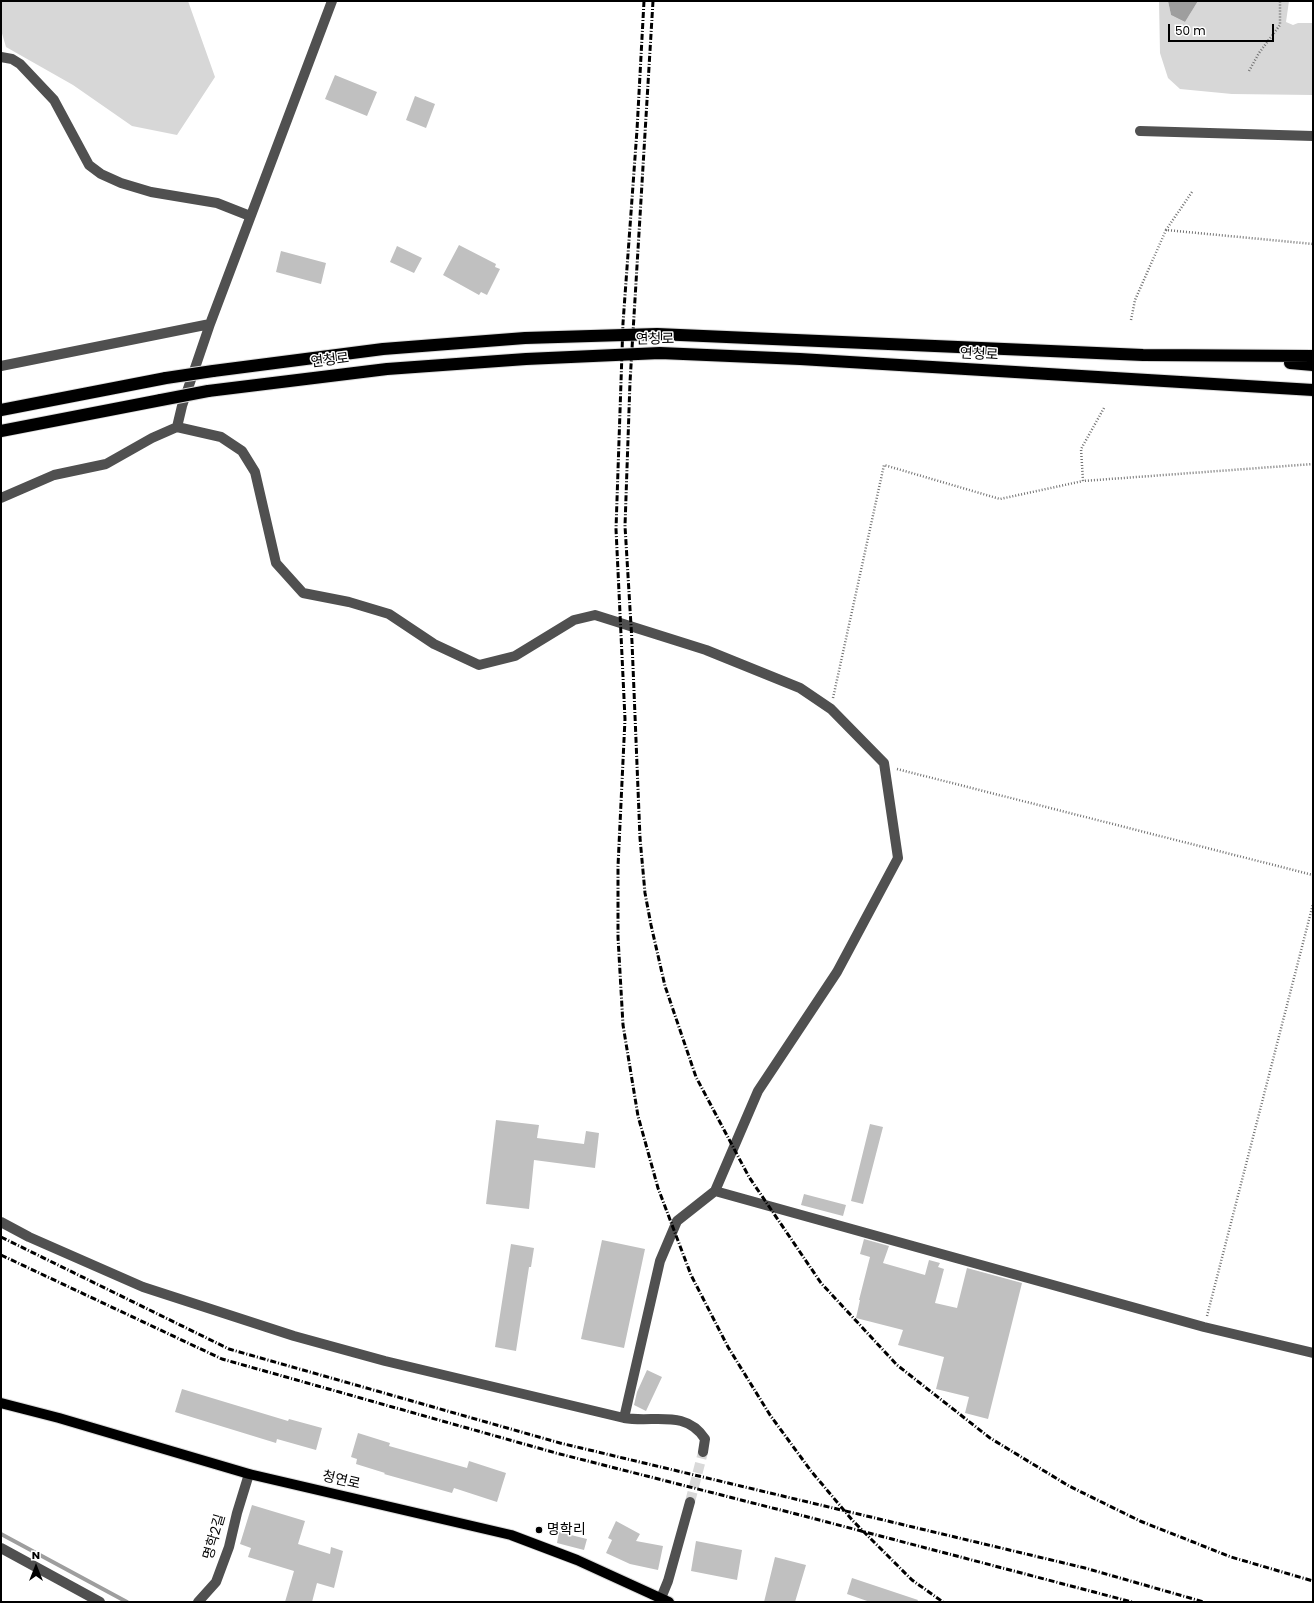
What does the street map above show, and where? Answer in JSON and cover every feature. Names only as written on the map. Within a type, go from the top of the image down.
[{"type":"highway","name":"연청로","points":[[1,410],[166,378],[213,371],[383,349],[525,338],[657,334],[1143,355],[1313,356]]},
{"type":"highway","name":"연청로","points":[[1,431],[208,391],[387,369],[526,359],[660,354],[808,359],[1313,390]]},
{"type":"highway","points":[[1143,355],[1313,365]]},
{"type":"main road","name":"청연로","points":[[1,1403],[60,1418],[249,1474],[511,1535],[577,1560],[665,1600]]},
{"type":"street","points":[[177,427],[182,406],[210,324],[332,1]]},
{"type":"street","points":[[1,57],[12,59],[20,64],[54,100],[89,164],[101,174],[121,183],[151,192],[217,203],[250,216]]},
{"type":"street","points":[[1140,131],[1313,136]]},
{"type":"street","points":[[1,366],[210,324]]},
{"type":"street","points":[[1,498],[54,475],[106,464],[152,438],[177,427],[221,438],[242,451],[255,472],[276,563],[303,593],[350,602],[389,614],[434,644],[479,665],[515,656],[574,620],[595,615],[706,650],[800,688],[831,709],[884,763],[898,858],[837,972],[758,1091],[715,1191],[678,1221],[660,1261],[624,1418]]},
{"type":"street","points":[[715,1191],[1204,1327],[1313,1353]]},
{"type":"street","points":[[1,1222],[29,1237],[143,1287],[294,1336],[385,1361],[624,1418],[636,1420],[674,1418],[688,1422],[699,1430],[705,1439],[703,1452]]},
{"type":"street","name":"명학2길","points":[[198,1602],[216,1582],[229,1547],[237,1513],[249,1474]]},
{"type":"street","points":[[665,1600],[668,1581],[690,1502]]},
{"type":"street","points":[[1,1548],[100,1602]]},
{"type":"path","points":[[1249,71],[1258,53],[1280,25],[1280,1]]},
{"type":"path","points":[[1132,320],[1135,300],[1166,230],[1192,192]]},
{"type":"path","points":[[1166,230],[1313,244]]},
{"type":"path","points":[[1083,481],[1081,449],[1104,408]]},
{"type":"path","points":[[831,709],[884,465],[1000,499],[1083,481],[1313,464]]},
{"type":"path","points":[[884,763],[900,770],[1313,875]]},
{"type":"path","points":[[1204,1327],[1313,904]]},
{"type":"shaded area","points":[[1,1],[188,1],[215,77],[177,135],[132,126],[73,85],[6,47],[1,30]]},
{"type":"shaded area","points":[[1159,1],[1168,1],[1171,15],[1185,22],[1198,1],[1289,1],[1286,22],[1293,25],[1298,23],[1313,23],[1313,95],[1232,94],[1180,89],[1168,78],[1160,53]]},
{"type":"shaded area","points":[[1168,1],[1198,1],[1185,22],[1171,15]]},
{"type":"building","points":[[335,75],[377,92],[367,116],[325,99]]},
{"type":"building","points":[[415,96],[435,104],[426,128],[406,120]]},
{"type":"building","points":[[459,245],[496,264],[495,267],[500,269],[487,295],[481,292],[479,295],[443,275]]},
{"type":"building","points":[[397,246],[422,258],[414,273],[390,262]]},
{"type":"building","points":[[281,251],[326,263],[321,284],[276,272]]},
{"type":"building","points":[[496,1120],[539,1125],[537,1138],[584,1144],[586,1131],[599,1133],[595,1168],[534,1160],[529,1209],[486,1204]]},
{"type":"building","points":[[870,1124],[883,1127],[863,1204],[851,1201]]},
{"type":"building","points":[[804,1194],[846,1205],[843,1216],[801,1205]]},
{"type":"building","points":[[864,1239],[889,1246],[883,1263],[925,1275],[929,1260],[940,1263],[938,1267],[944,1269],[935,1303],[957,1308],[967,1268],[1022,1283],[988,1419],[965,1413],[969,1397],[936,1389],[944,1357],[898,1345],[903,1330],[856,1318],[870,1257],[860,1254]]},
{"type":"building","points":[[602,1240],[645,1249],[624,1348],[581,1339]]},
{"type":"building","points":[[511,1244],[534,1248],[531,1267],[529,1267],[516,1351],[495,1347]]},
{"type":"building","points":[[647,1370],[662,1377],[646,1411],[634,1405],[637,1392]]},
{"type":"building","points":[[182,1389],[288,1421],[289,1419],[322,1428],[316,1450],[277,1439],[276,1443],[175,1412]]},
{"type":"building","points":[[358,1433],[390,1443],[389,1446],[467,1468],[469,1461],[506,1473],[497,1502],[454,1488],[452,1493],[384,1474],[385,1473],[356,1464],[357,1459],[351,1457]]},
{"type":"building","points":[[252,1505],[305,1521],[298,1544],[330,1554],[331,1547],[343,1551],[334,1588],[317,1583],[312,1602],[285,1602],[294,1571],[248,1557],[251,1548],[240,1544]]},
{"type":"building","points":[[616,1521],[640,1534],[636,1541],[663,1546],[658,1570],[630,1564],[606,1553],[612,1540],[608,1538]]},
{"type":"building","points":[[559,1532],[587,1539],[584,1550],[557,1543]]},
{"type":"building","points":[[696,1541],[742,1550],[737,1580],[691,1571]]},
{"type":"building","points":[[775,1557],[806,1565],[795,1602],[764,1602]]},
{"type":"building","points":[[852,1578],[918,1600],[917,1602],[870,1602],[847,1594]]},
{"type":"waterway","points":[[1,1534],[127,1602]]},
{"type":"tunnel","points":[[690,1502],[703,1452]]},
{"type":"railway","points":[[644,1],[637,130],[623,323],[616,529],[625,719],[618,866],[618,937],[623,1025],[638,1116],[658,1188],[691,1275],[728,1347],[770,1415],[811,1471],[853,1521],[912,1580],[943,1602]]},
{"type":"railway","points":[[653,1],[630,382],[625,526],[632,642],[640,838],[645,893],[665,986],[696,1077],[749,1177],[821,1283],[897,1365],[990,1438],[1069,1486],[1140,1521],[1231,1557],[1313,1581]]},
{"type":"railway","points":[[1,1237],[229,1349],[560,1443],[1085,1568],[1204,1602]]},
{"type":"railway","points":[[1,1255],[222,1359],[556,1453],[1132,1602]]},
{"type":"place","name":"명학리","points":[[539,1530]]}]
